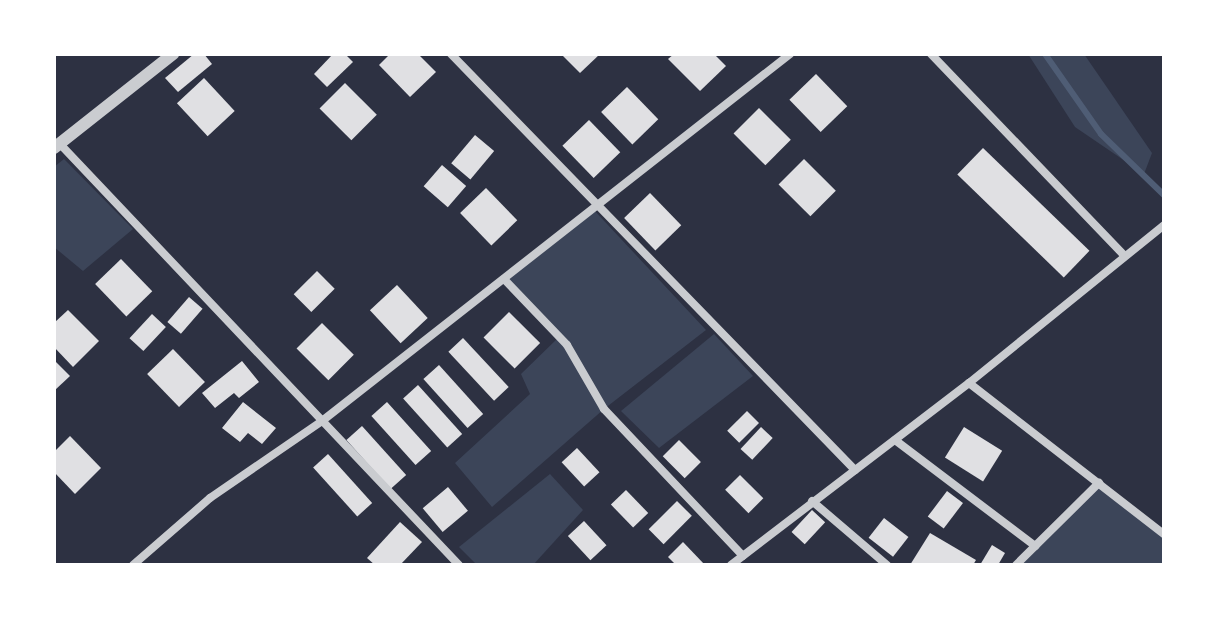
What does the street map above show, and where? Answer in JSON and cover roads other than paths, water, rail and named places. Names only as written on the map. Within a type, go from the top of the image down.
[{"type":"street","points":[[451,54],[855,470]]},
{"type":"street","points":[[133,565],[210,498],[322,421],[790,54]]},
{"type":"street","points":[[931,54],[1124,255]]},
{"type":"street","points":[[170,55],[57,146],[459,565]]},
{"type":"street","points":[[731,565],[969,383],[1164,225]]},
{"type":"street","points":[[504,279],[567,345],[604,409],[743,556]]},
{"type":"street","points":[[969,383],[1164,534]]},
{"type":"street","points":[[895,440],[1035,546]]},
{"type":"street","points":[[1016,565],[1099,483]]},
{"type":"street","points":[[812,501],[887,565]]},
{"type":"waterway","points":[[1045,54],[1101,134],[1164,195]]}]
